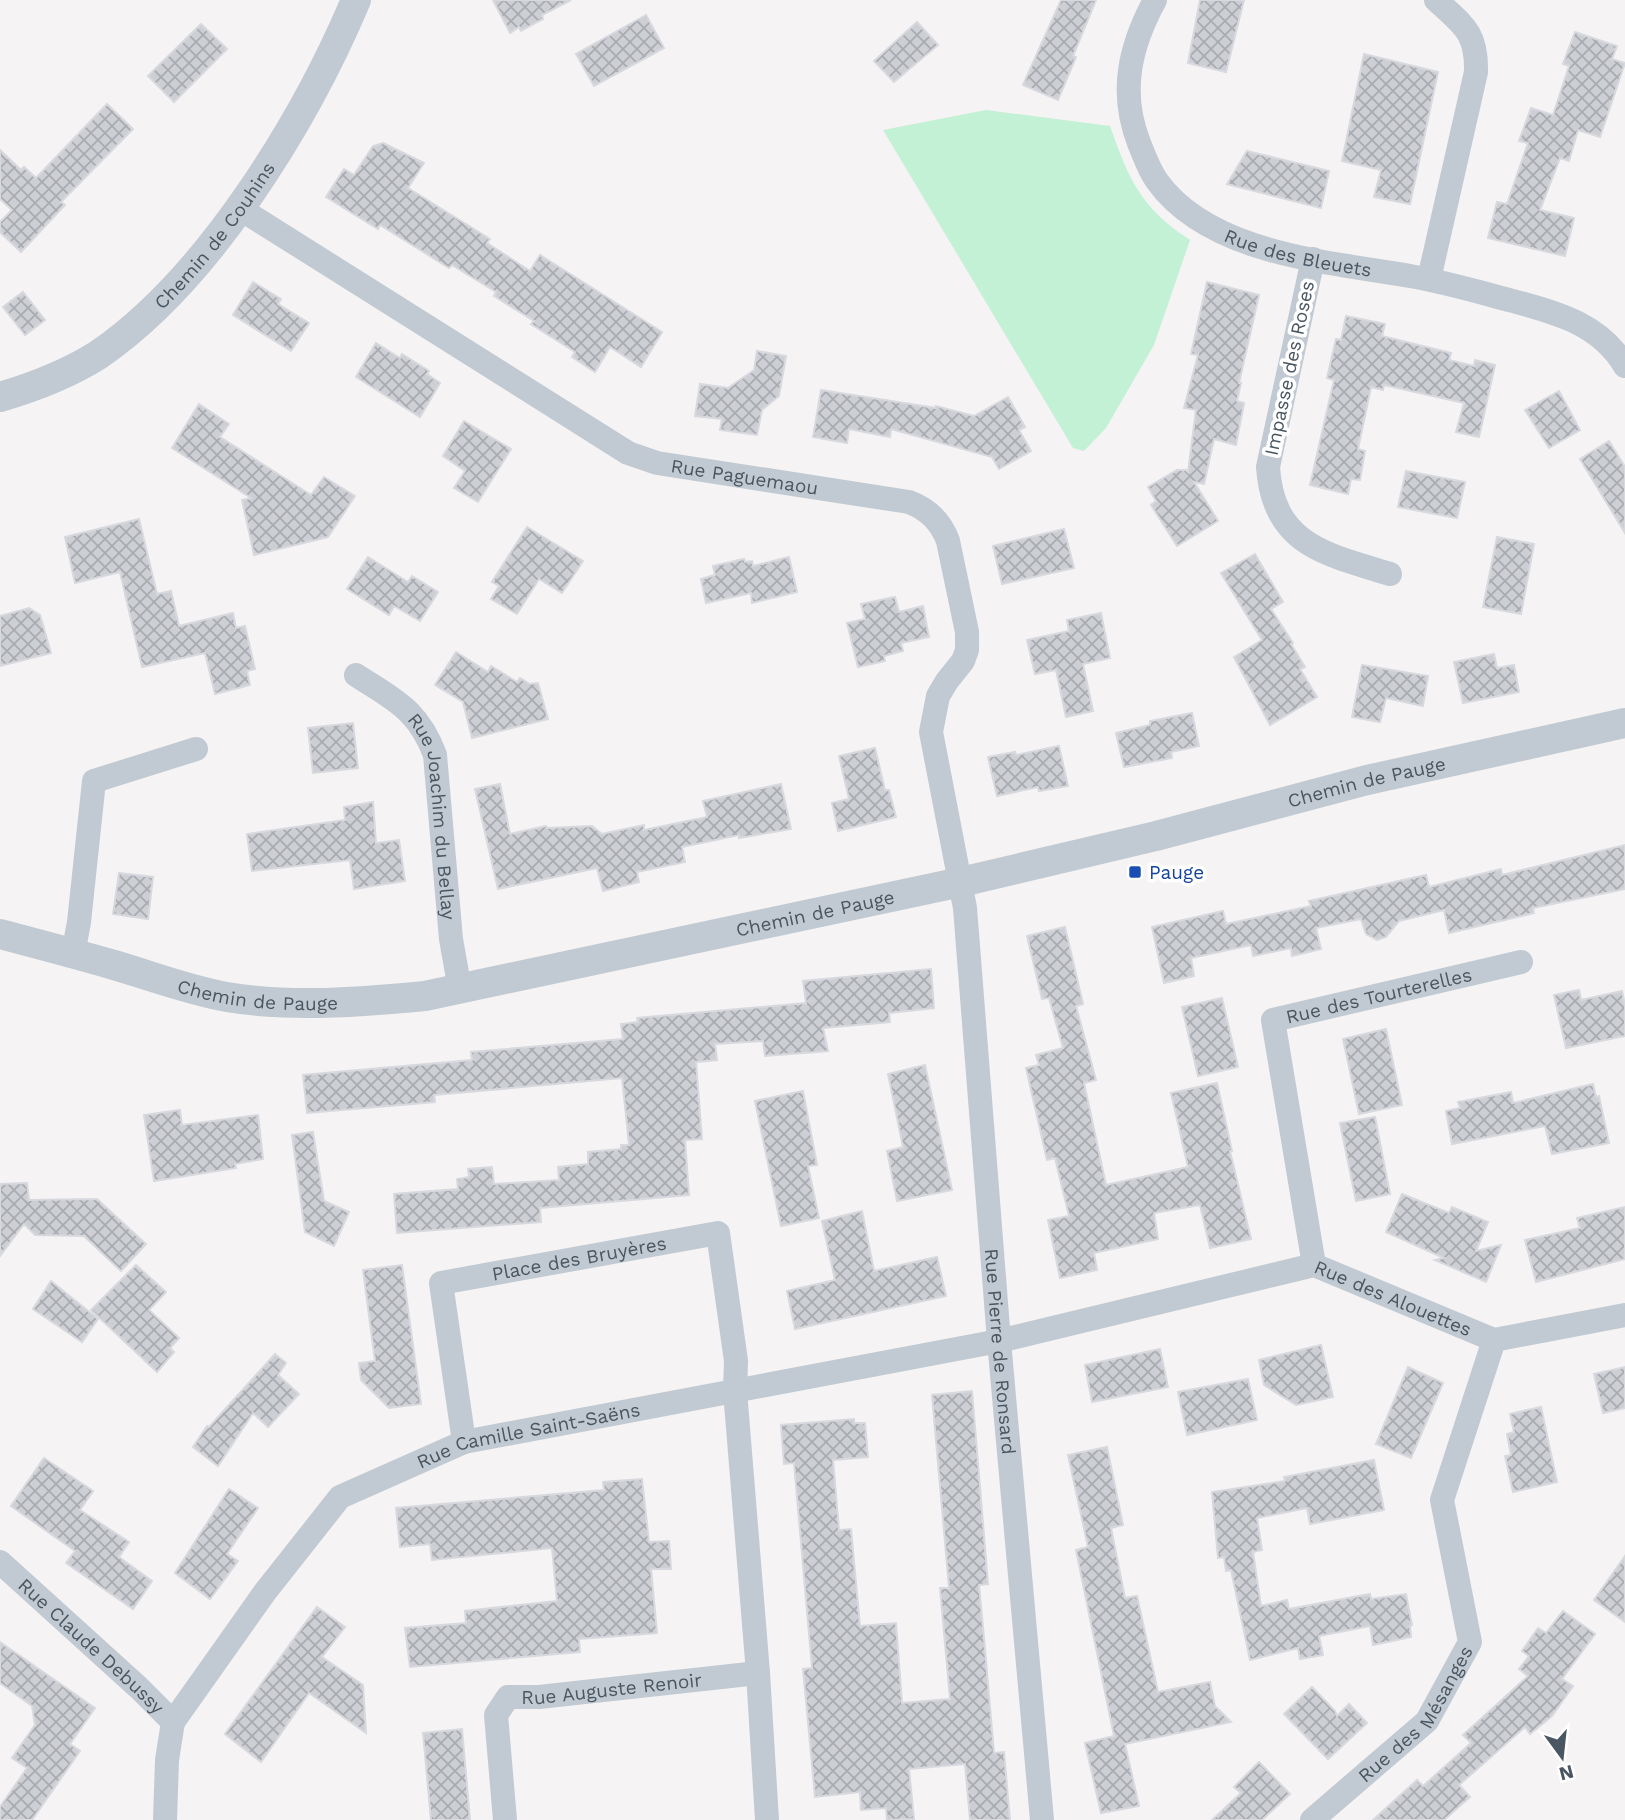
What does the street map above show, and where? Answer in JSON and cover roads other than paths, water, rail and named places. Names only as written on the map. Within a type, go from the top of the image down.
[{"type":"street","name":"Chemin de Couhins","points":[[0,397],[67,372],[118,340],[169,295],[239,208],[296,119],[335,48],[356,0]]},
{"type":"street","name":"Rue des Bleuets","points":[[1155,0],[1140,27],[1132,55],[1128,79],[1129,106],[1144,158],[1157,181],[1178,203],[1207,225],[1240,240],[1312,259],[1430,279],[1557,313],[1578,321],[1611,345],[1625,366]]},
{"type":"street","points":[[1430,279],[1476,72],[1477,51],[1467,30],[1436,0]]},
{"type":"street","name":"Rue Paguemaou","points":[[239,208],[601,438],[635,456],[657,463],[909,502],[919,505],[937,520],[948,541],[967,642],[963,661],[938,696],[931,732],[961,883]]},
{"type":"street","name":"Impasse des Roses","points":[[1312,259],[1268,467],[1270,491],[1280,513],[1293,531],[1318,551],[1390,574]]},
{"type":"street","name":"Rue Joachim du Bellay","points":[[356,675],[413,715],[423,728],[435,755],[451,939],[460,990]]},
{"type":"street","name":"Chemin de Pauge","points":[[0,934],[189,989],[265,1001],[353,1002],[425,996],[961,883],[1367,780],[1625,723]]},
{"type":"street","points":[[73,954],[79,922],[94,781],[196,749]]},
{"type":"street","name":"Rue Pierre de Ronsard","points":[[961,883],[1042,1820]]},
{"type":"street","name":"Rue des Tourterelles","points":[[1314,1265],[1273,1020],[1521,962]]},
{"type":"street","name":"Place des Bruyères","points":[[464,1441],[441,1283],[718,1233],[736,1361],[735,1391]]},
{"type":"street","name":"Rue des Alouettes","points":[[999,1341],[1314,1265],[1494,1340],[1625,1314]]},
{"type":"street","name":"Rue des Mésanges","points":[[1312,1820],[1427,1721],[1470,1642],[1442,1500],[1494,1340]]},
{"type":"street","name":"Rue Camille Saint-Saëns","points":[[173,1722],[265,1592],[340,1497],[464,1441],[999,1341]]},
{"type":"street","points":[[735,1391],[767,1820]]},
{"type":"street","name":"Rue Claude Debussy","points":[[0,1562],[173,1722],[167,1760],[165,1820]]},
{"type":"street","name":"Rue Auguste Renoir","points":[[505,1820],[496,1714],[508,1697],[539,1697],[758,1673]]},
{"type":"place","name":"Pauge","points":[[1135,872]]}]
